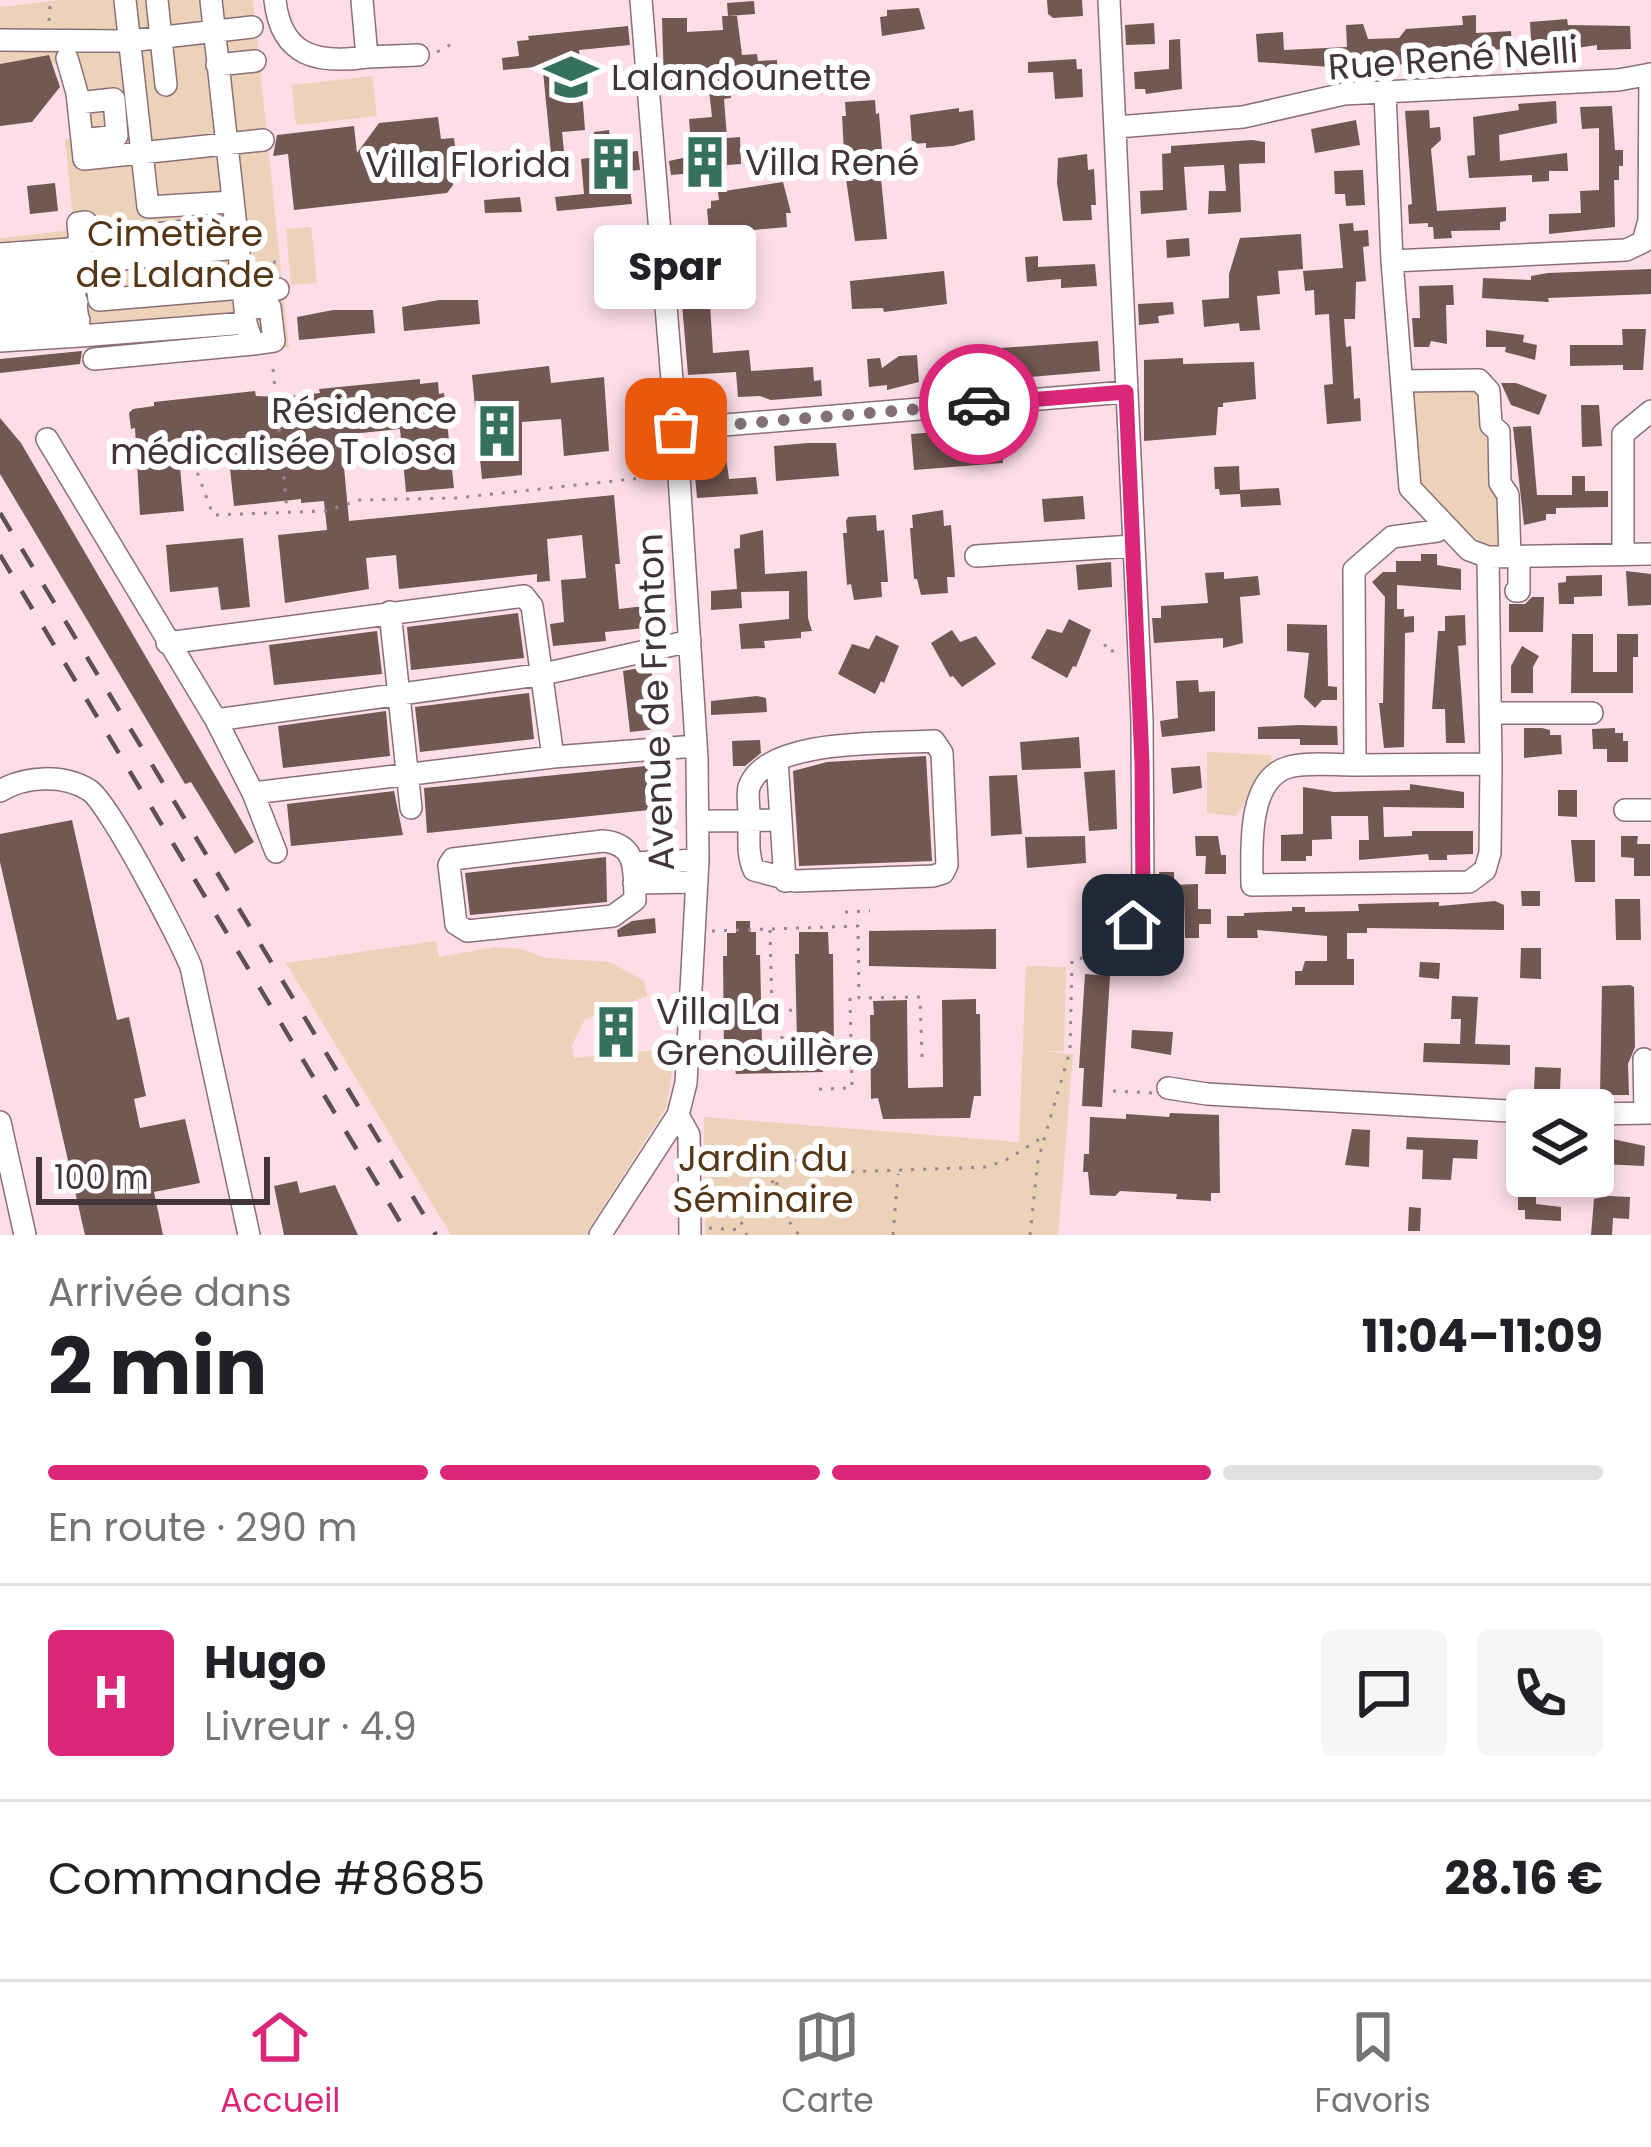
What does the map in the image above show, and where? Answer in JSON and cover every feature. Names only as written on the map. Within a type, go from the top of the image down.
[{"type":"street","points":[[125,0],[145,202],[153,210],[232,202]]},
{"type":"street","points":[[157,0],[166,85]]},
{"type":"street","points":[[211,0],[246,311]]},
{"type":"street","points":[[274,0],[283,32],[312,57],[330,62],[418,56]]},
{"type":"street","points":[[362,0],[367,57]]},
{"type":"street","name":"Avenue de Fronton","points":[[600,1235],[678,1115],[686,1083],[698,821],[676,429],[641,0]]},
{"type":"street","points":[[1109,0],[1138,651],[1143,893],[1133,925]]},
{"type":"street","points":[[0,40],[129,41],[252,27]]},
{"type":"street","points":[[67,58],[84,159],[263,140]]},
{"type":"street","points":[[218,65],[255,61]]},
{"type":"street","points":[[1391,261],[1626,250],[1643,242],[1649,220],[1650,74]]},
{"type":"street","name":"Rue René Nelli","points":[[1117,127],[1243,117],[1326,98],[1385,92],[1618,80],[1650,74]]},
{"type":"street","points":[[1385,92],[1391,261],[1410,488],[1469,550],[1505,557],[1651,554]]},
{"type":"street","points":[[80,121],[105,119]]},
{"type":"street","points":[[0,291],[236,237]]},
{"type":"street","points":[[0,254],[79,275],[163,338]]},
{"type":"street","points":[[0,274],[79,275]]},
{"type":"street","points":[[79,275],[99,300],[149,295],[246,311]]},
{"type":"street","points":[[0,308],[79,275]]},
{"type":"street","points":[[0,326],[79,275]]},
{"type":"street","points":[[0,341],[79,275]]},
{"type":"street","points":[[94,359],[246,311],[278,289]]},
{"type":"street","points":[[149,295],[163,338]]},
{"type":"street","points":[[1402,381],[1479,380],[1489,391],[1491,425],[1499,432],[1500,483],[1508,495],[1490,713],[1491,764],[1490,853],[1485,870],[1469,882],[1252,885],[1251,814],[1276,773],[1290,766],[1491,764]]},
{"type":"street","points":[[676,429],[1126,392]]},
{"type":"street","points":[[1623,554],[1623,434],[1651,411]]},
{"type":"street","points":[[47,439],[216,720],[254,793],[276,852]]},
{"type":"street","points":[[1355,765],[1354,570],[1393,537],[1444,526]]},
{"type":"street","points":[[976,556],[1133,546]]},
{"type":"street","points":[[1505,557],[1516,591]]},
{"type":"street","points":[[167,643],[524,596],[532,606],[553,757]]},
{"type":"street","points":[[390,612],[411,808]]},
{"type":"street","points":[[216,720],[544,674],[690,641]]},
{"type":"street","points":[[1490,713],[1592,713]]},
{"type":"street","points":[[934,741],[942,753],[943,873],[784,880],[754,870],[749,859],[748,789],[777,760],[802,749],[934,741]]},
{"type":"street","points":[[254,793],[553,757],[696,746]]},
{"type":"street","points":[[777,760],[784,880]]},
{"type":"street","points":[[0,791],[42,779],[93,791],[176,929],[191,967],[249,1235]]},
{"type":"street","points":[[1625,810],[1651,810]]},
{"type":"street","points":[[698,821],[780,820]]},
{"type":"street","points":[[603,841],[625,847],[633,873],[634,900],[613,916],[467,931],[456,924],[449,865],[458,857],[603,841]]},
{"type":"street","points":[[633,873],[696,871]]},
{"type":"street","points":[[1614,1114],[1648,1113],[1644,1059]]},
{"type":"street","points":[[1168,1088],[1506,1111]]},
{"type":"street","points":[[678,1115],[689,1135],[690,1232]]},
{"type":"street","points":[[0,1122],[25,1235]]},
{"type":"path","points":[[418,56],[457,41]]},
{"type":"path","points":[[273,369],[287,512]]},
{"type":"path","points":[[196,449],[196,469],[213,515],[325,512],[360,500],[456,498],[667,475]]},
{"type":"path","points":[[633,471],[634,478]]},
{"type":"path","points":[[1105,644],[1106,651],[1138,651]]},
{"type":"path","points":[[845,912],[870,911]]},
{"type":"path","points":[[1030,1235],[1038,1160],[1070,1051],[1072,960],[1108,953],[1133,925]]},
{"type":"path","points":[[693,932],[858,926],[860,998]]},
{"type":"path","points":[[770,930],[772,1010]]},
{"type":"path","points":[[819,1089],[852,1088],[850,998],[920,997],[922,1057]]},
{"type":"path","points":[[782,1010],[782,1039]]},
{"type":"path","points":[[753,1011],[800,1010]]},
{"type":"path","points":[[1113,1091],[1153,1093],[1168,1088]]},
{"type":"path","points":[[736,1210],[766,1192],[781,1163],[801,1158],[826,1161],[844,1172],[987,1167],[1045,1136]]},
{"type":"path","points":[[893,1235],[898,1172]]},
{"type":"path","points":[[690,1232],[745,1232],[736,1210],[705,1192],[702,1178],[692,1178]]},
{"type":"path","points":[[772,1183],[780,1184]]},
{"type":"path","points":[[766,1192],[800,1234]]},
{"type":"green space","name":"Cimetière de Lalande","points":[[61,0],[253,0],[289,348],[90,367],[86,343],[0,351],[0,238],[74,230],[65,139],[73,139],[64,67],[50,62],[48,55],[0,64],[0,7]]},
{"type":"green space","points":[[372,76],[377,116],[296,125],[292,85]]},
{"type":"green space","points":[[311,227],[317,283],[291,285],[286,229]]},
{"type":"green space","points":[[1472,384],[1482,397],[1494,436],[1501,546],[1485,546],[1418,488],[1407,387]]},
{"type":"green space","points":[[1207,752],[1271,755],[1272,764],[1236,816],[1207,813]]},
{"type":"green space","points":[[436,941],[439,957],[495,947],[521,949],[546,958],[610,962],[644,981],[647,996],[585,1019],[572,1045],[574,1058],[676,1048],[666,1108],[585,1235],[451,1235],[286,963]]},
{"type":"green space","name":"Jardin du Séminaire","points":[[1026,966],[1066,967],[1064,1051],[1044,1051],[1073,1054],[1058,1235],[705,1235],[704,1117],[1019,1142]]},
{"type":"building","points":[[1047,0],[1082,0],[1083,16],[1053,18]]},
{"type":"building","points":[[754,1],[755,14],[728,16],[727,3]]},
{"type":"building","points":[[919,8],[925,29],[882,36],[880,17],[887,16],[887,10]]},
{"type":"building","points":[[1476,15],[1476,33],[1511,31],[1512,48],[1462,53],[1461,46],[1422,48],[1423,52],[1406,53],[1407,64],[1345,68],[1258,62],[1256,34],[1283,32],[1284,50],[1347,47],[1346,25],[1363,24],[1368,39],[1399,38],[1406,29],[1463,25],[1462,16]]},
{"type":"building","points":[[722,16],[737,16],[742,55],[757,54],[758,61],[777,60],[778,77],[730,80],[731,98],[724,99],[727,138],[740,137],[741,164],[727,165],[727,170],[671,175],[669,161],[692,156],[689,119],[712,117],[708,81],[664,84],[662,18],[687,18],[687,32],[723,30]]},
{"type":"building","points":[[1567,19],[1568,25],[1630,26],[1631,49],[1597,50],[1597,45],[1549,52],[1549,40],[1531,41],[1530,22]]},
{"type":"building","points":[[1154,23],[1155,44],[1126,45],[1125,25]]},
{"type":"building","points":[[628,26],[630,45],[579,50],[585,130],[562,132],[564,151],[551,153],[543,71],[536,72],[536,67],[503,70],[502,58],[519,56],[517,41],[529,40],[528,36]]},
{"type":"building","points":[[1180,39],[1182,89],[1146,94],[1145,89],[1135,89],[1134,72],[1169,69],[1169,40]]},
{"type":"building","points":[[49,55],[60,87],[32,122],[0,126],[0,64]]},
{"type":"building","points":[[1076,59],[1077,69],[1082,69],[1083,97],[1055,99],[1053,72],[1028,73],[1028,62]]},
{"type":"building","points":[[875,100],[887,239],[855,241],[842,116],[846,116],[845,102]]},
{"type":"building","points":[[1556,101],[1557,123],[1499,135],[1500,161],[1567,153],[1568,171],[1549,171],[1549,181],[1532,182],[1532,175],[1469,178],[1467,156],[1475,155],[1473,117],[1519,110],[1518,104]]},
{"type":"building","points":[[1612,106],[1615,150],[1623,150],[1619,180],[1614,180],[1615,227],[1549,234],[1549,214],[1581,213],[1580,191],[1599,190],[1599,128],[1582,129],[1580,107]]},
{"type":"building","points":[[959,108],[959,112],[973,110],[975,140],[926,148],[926,143],[912,144],[910,115]]},
{"type":"building","points":[[1429,110],[1430,128],[1440,127],[1441,140],[1431,149],[1437,211],[1506,207],[1500,230],[1451,231],[1452,238],[1434,239],[1428,223],[1409,224],[1408,205],[1412,204],[1405,111]]},
{"type":"building","points":[[438,117],[441,139],[454,138],[455,146],[456,157],[450,157],[453,185],[447,193],[294,210],[288,154],[273,156],[277,135],[354,126],[357,153],[379,123]]},
{"type":"building","points":[[1356,120],[1360,145],[1315,153],[1311,129]]},
{"type":"building","points":[[609,130],[612,153],[638,151],[640,170],[628,171],[632,204],[557,211],[555,197],[584,194],[581,159],[597,157],[594,132]]},
{"type":"building","points":[[1265,142],[1265,163],[1239,164],[1241,212],[1208,214],[1209,191],[1226,191],[1224,165],[1184,167],[1187,210],[1141,214],[1140,191],[1163,190],[1162,154],[1171,153],[1171,146]]},
{"type":"building","points":[[1087,154],[1088,170],[1094,169],[1092,220],[1063,221],[1058,158]]},
{"type":"building","points":[[1363,170],[1365,205],[1346,206],[1345,194],[1335,194],[1334,171]]},
{"type":"building","points":[[783,182],[791,213],[786,213],[787,227],[742,231],[743,240],[710,243],[707,209],[711,201],[719,200],[718,192]]},
{"type":"building","points":[[55,183],[58,211],[30,214],[27,186]]},
{"type":"building","points":[[520,197],[522,212],[485,213],[484,200]]},
{"type":"building","points":[[1353,223],[1354,231],[1368,230],[1369,246],[1363,247],[1366,281],[1356,282],[1355,319],[1344,319],[1361,421],[1327,424],[1324,385],[1333,384],[1329,314],[1315,315],[1314,290],[1305,291],[1303,271],[1343,268],[1339,224]]},
{"type":"building","points":[[1301,234],[1303,269],[1278,271],[1280,294],[1257,296],[1260,330],[1240,331],[1239,323],[1204,327],[1202,300],[1229,298],[1229,274],[1240,238]]},
{"type":"building","points":[[1189,238],[1190,256],[1167,258],[1166,240]]},
{"type":"building","points":[[1038,256],[1038,267],[1095,264],[1097,286],[1061,288],[1061,279],[1027,282],[1025,257]]},
{"type":"building","points":[[714,266],[716,292],[746,291],[746,302],[710,304],[713,353],[749,350],[751,371],[813,367],[814,381],[821,380],[822,396],[738,397],[736,372],[688,375],[679,268]]},
{"type":"building","points":[[1651,269],[1651,294],[1548,298],[1549,302],[1482,298],[1483,278],[1531,280],[1531,276],[1548,273]]},
{"type":"building","points":[[646,270],[648,305],[623,307],[620,285],[611,286],[610,272]]},
{"type":"building","points":[[944,271],[947,304],[884,312],[883,308],[852,309],[850,281]]},
{"type":"building","points":[[1453,285],[1454,305],[1446,305],[1447,344],[1431,341],[1429,347],[1414,347],[1412,318],[1420,318],[1419,286]]},
{"type":"building","points":[[478,300],[480,324],[404,331],[402,307]]},
{"type":"building","points":[[1173,302],[1174,314],[1158,316],[1159,323],[1139,325],[1138,304]]},
{"type":"building","points":[[333,310],[373,310],[375,333],[299,340],[297,317]]},
{"type":"building","points":[[1622,329],[1646,329],[1643,370],[1623,370],[1623,365],[1570,366],[1570,345],[1623,345]]},
{"type":"building","points":[[1486,330],[1524,335],[1523,342],[1537,345],[1535,360],[1505,352],[1506,347],[1486,347]]},
{"type":"building","points":[[1098,341],[1100,371],[962,383],[959,351]]},
{"type":"building","points":[[82,351],[80,364],[0,373],[0,359]]},
{"type":"building","points":[[917,355],[919,382],[887,390],[887,385],[869,387],[867,359],[880,358],[882,368],[899,356]]},
{"type":"building","points":[[1183,358],[1183,364],[1254,362],[1256,399],[1218,407],[1216,435],[1144,441],[1144,360]]},
{"type":"building","name":"Résidence médicalisée Tolosa","points":[[549,366],[551,383],[604,377],[609,451],[564,456],[561,419],[522,422],[522,475],[482,479],[472,375]]},
{"type":"building","points":[[420,379],[420,384],[438,382],[439,394],[444,393],[454,488],[406,492],[400,429],[341,435],[349,521],[614,495],[619,609],[653,605],[655,627],[605,632],[606,641],[553,646],[550,624],[564,622],[561,580],[586,578],[582,535],[547,539],[550,581],[537,582],[537,574],[399,589],[396,555],[366,558],[369,589],[285,603],[278,535],[327,530],[324,501],[234,506],[227,440],[178,445],[184,511],[140,515],[135,428],[131,429],[129,413],[133,409],[154,406],[154,402],[255,391],[256,396],[280,397]]},
{"type":"building","points":[[1501,383],[1516,383],[1547,395],[1539,415],[1511,405]]},
{"type":"building","points":[[1581,405],[1599,405],[1602,446],[1582,447]]},
{"type":"building","points":[[0,418],[21,443],[254,842],[235,854],[191,782],[185,784],[0,474]]},
{"type":"building","points":[[1531,426],[1537,495],[1572,495],[1572,476],[1585,476],[1585,491],[1608,491],[1608,507],[1556,508],[1556,514],[1546,514],[1546,520],[1524,525],[1513,427]]},
{"type":"building","points":[[986,428],[986,433],[1001,432],[1003,463],[914,470],[911,434]]},
{"type":"building","points":[[724,443],[729,479],[756,477],[758,494],[697,498],[698,445]]},
{"type":"building","points":[[836,443],[839,476],[776,481],[774,446]]},
{"type":"building","points":[[1239,466],[1240,490],[1279,488],[1281,505],[1241,507],[1240,494],[1220,495],[1215,489],[1214,467]]},
{"type":"building","points":[[1083,496],[1085,519],[1044,522],[1042,499]]},
{"type":"building","points":[[943,510],[944,526],[951,525],[955,577],[947,577],[948,593],[921,595],[914,579],[912,515]]},
{"type":"building","points":[[876,515],[877,531],[884,530],[888,582],[881,582],[882,597],[854,600],[851,584],[847,585],[846,521]]},
{"type":"building","points":[[763,530],[765,574],[807,571],[812,631],[801,632],[801,638],[764,641],[765,648],[741,649],[739,624],[789,619],[789,591],[741,592],[742,608],[711,610],[711,591],[737,589],[734,549],[740,548],[740,535]]},
{"type":"building","points":[[243,538],[250,607],[221,610],[218,587],[170,592],[166,545]]},
{"type":"building","points":[[1421,554],[1437,554],[1437,565],[1461,569],[1461,590],[1397,585],[1397,609],[1404,609],[1404,617],[1414,616],[1414,632],[1405,633],[1404,747],[1384,748],[1379,703],[1383,703],[1385,597],[1372,582],[1383,572],[1396,572],[1396,561],[1421,561]]},
{"type":"building","points":[[1111,562],[1112,587],[1078,590],[1076,565]]},
{"type":"building","points":[[1626,571],[1651,574],[1651,605],[1628,606]]},
{"type":"building","points":[[1224,572],[1224,579],[1258,576],[1260,595],[1240,597],[1243,643],[1223,648],[1223,638],[1154,643],[1152,618],[1161,618],[1161,606],[1208,603],[1205,573]]},
{"type":"building","points":[[1602,575],[1602,596],[1574,597],[1574,604],[1559,604],[1558,583],[1566,582],[1566,576]]},
{"type":"building","points":[[1532,597],[1544,597],[1543,632],[1509,632],[1509,604],[1525,604]]},
{"type":"building","points":[[518,613],[524,658],[411,670],[407,627]]},
{"type":"building","points":[[1465,615],[1466,645],[1458,646],[1465,743],[1446,743],[1445,709],[1432,709],[1438,631],[1445,631],[1445,616]]},
{"type":"building","points":[[1069,619],[1091,630],[1067,678],[1031,658],[1047,629],[1062,633]]},
{"type":"building","points":[[1287,624],[1327,625],[1328,686],[1337,687],[1337,700],[1322,700],[1315,708],[1304,697],[1309,653],[1287,651]]},
{"type":"building","points":[[952,630],[960,642],[976,636],[996,664],[962,687],[950,677],[931,643]]},
{"type":"building","points":[[377,631],[382,674],[274,685],[269,645]]},
{"type":"building","points":[[1572,634],[1593,634],[1593,672],[1617,672],[1617,634],[1638,634],[1633,693],[1571,693]]},
{"type":"building","points":[[876,635],[899,646],[875,694],[838,674],[852,644],[869,649]]},
{"type":"building","points":[[1522,646],[1539,656],[1533,667],[1533,693],[1511,693],[1511,666]]},
{"type":"building","points":[[651,666],[657,729],[630,732],[623,671]]},
{"type":"building","points":[[1198,680],[1199,692],[1215,691],[1215,731],[1162,737],[1160,721],[1178,718],[1176,681]]},
{"type":"building","points":[[529,693],[534,739],[420,752],[415,707]]},
{"type":"building","points":[[766,698],[767,712],[711,715],[711,701]]},
{"type":"building","points":[[386,711],[390,756],[283,768],[278,726]]},
{"type":"building","points":[[1337,726],[1338,745],[1258,739],[1258,727]]},
{"type":"building","points":[[1524,728],[1561,735],[1562,754],[1524,758]]},
{"type":"building","points":[[1615,728],[1628,741],[1628,762],[1607,762],[1607,749],[1593,749],[1592,729]]},
{"type":"building","points":[[1079,737],[1081,768],[1022,770],[1020,742]]},
{"type":"building","points":[[760,740],[761,753],[745,766],[733,766],[732,741]]},
{"type":"building","points":[[926,756],[932,861],[799,866],[793,771],[827,762]]},
{"type":"building","points":[[656,765],[659,809],[427,833],[424,788]]},
{"type":"building","points":[[1200,766],[1202,788],[1173,794],[1171,768]]},
{"type":"building","points":[[1115,770],[1117,829],[1089,831],[1084,772]]},
{"type":"building","points":[[1017,775],[1022,834],[991,836],[989,776]]},
{"type":"building","points":[[1410,784],[1464,792],[1464,808],[1383,807],[1384,837],[1412,836],[1412,831],[1473,831],[1473,854],[1447,855],[1447,860],[1429,860],[1428,854],[1359,860],[1359,840],[1369,840],[1368,816],[1331,816],[1332,839],[1312,840],[1312,856],[1306,856],[1306,861],[1281,861],[1281,835],[1303,834],[1303,787],[1334,792],[1410,790]]},
{"type":"building","points":[[1558,790],[1577,790],[1577,817],[1558,816]]},
{"type":"building","points":[[394,791],[403,835],[291,846],[287,804]]},
{"type":"building","points":[[72,820],[117,1020],[129,1017],[146,1096],[134,1099],[140,1128],[185,1119],[200,1183],[154,1192],[163,1235],[85,1235],[0,862],[0,834]]},
{"type":"building","points":[[1085,836],[1086,863],[1027,868],[1025,837]]},
{"type":"building","points":[[1195,836],[1218,836],[1221,855],[1226,855],[1226,874],[1205,874],[1206,856],[1196,856]]},
{"type":"building","points":[[1621,836],[1638,836],[1637,844],[1650,844],[1650,876],[1634,876],[1634,858],[1621,857]]},
{"type":"building","points":[[1571,840],[1595,840],[1595,882],[1575,882]]},
{"type":"building","points":[[606,857],[607,902],[470,915],[465,873]]},
{"type":"building","points":[[1159,872],[1174,872],[1174,885],[1198,884],[1198,909],[1211,909],[1211,924],[1199,924],[1199,938],[1185,938],[1184,896],[1160,896]]},
{"type":"building","points":[[1521,891],[1540,891],[1540,906],[1522,906]]},
{"type":"building","points":[[1615,899],[1640,899],[1641,940],[1616,940]]},
{"type":"building","points":[[1495,901],[1504,905],[1504,930],[1367,928],[1367,933],[1347,933],[1354,985],[1295,985],[1295,971],[1302,971],[1305,961],[1327,961],[1327,936],[1257,930],[1258,938],[1227,938],[1227,916],[1244,913],[1292,911],[1292,907],[1305,907],[1305,912],[1359,911],[1358,904],[1439,902],[1439,906]]},
{"type":"building","points":[[655,918],[656,933],[618,937],[617,930],[632,921]]},
{"type":"building","points":[[736,921],[750,921],[750,932],[756,932],[762,1042],[797,1042],[799,932],[828,932],[829,954],[833,954],[834,1051],[827,1051],[823,1072],[736,1074],[731,1052],[724,1052],[723,956],[727,956],[727,933],[736,933]]},
{"type":"building","points":[[996,929],[996,969],[869,966],[869,931]]},
{"type":"building","points":[[1521,948],[1541,948],[1541,979],[1520,978]]},
{"type":"building","points":[[1420,962],[1440,963],[1439,979],[1419,977]]},
{"type":"building","points":[[1085,974],[1110,976],[1102,1107],[1082,1106],[1084,1068],[1079,1068]]},
{"type":"building","points":[[1602,986],[1634,987],[1635,1047],[1628,1064],[1629,1095],[1600,1089]]},
{"type":"building","points":[[1452,996],[1478,997],[1475,1044],[1510,1045],[1510,1065],[1423,1062],[1424,1043],[1460,1044],[1461,1019],[1451,1019]]},
{"type":"building","points":[[976,999],[981,1096],[974,1096],[970,1118],[883,1119],[878,1098],[871,1099],[873,1001],[907,1000],[908,1088],[943,1087],[942,1000]]},
{"type":"building","name":"Villa La Grenouillère","points":[[630,1021],[632,1040],[602,1043],[600,1024]]},
{"type":"building","points":[[1132,1030],[1173,1032],[1171,1055],[1131,1048]]},
{"type":"building","points":[[1535,1067],[1561,1068],[1560,1089],[1534,1089]]},
{"type":"building","points":[[1170,1113],[1219,1115],[1220,1193],[1211,1193],[1211,1201],[1120,1191],[1115,1196],[1090,1195],[1088,1172],[1083,1172],[1084,1154],[1089,1154],[1090,1117],[1169,1117]]},
{"type":"building","points":[[1352,1129],[1370,1130],[1369,1167],[1345,1165]]},
{"type":"building","points":[[1407,1137],[1478,1140],[1477,1159],[1453,1158],[1451,1180],[1422,1179],[1423,1150],[1406,1149]]},
{"type":"building","points":[[1614,1139],[1645,1146],[1644,1166],[1614,1165]]},
{"type":"building","points":[[297,1181],[300,1193],[335,1185],[358,1235],[284,1235],[274,1186]]},
{"type":"building","points":[[1518,1197],[1536,1197],[1536,1204],[1561,1207],[1561,1221],[1525,1219],[1525,1210],[1518,1210]]},
{"type":"building","points":[[1630,1197],[1629,1219],[1613,1218],[1612,1235],[1591,1235],[1594,1199]]},
{"type":"building","points":[[1409,1207],[1421,1208],[1420,1231],[1408,1231]]},
{"type":"railway","points":[[0,513],[436,1235]]},
{"type":"railway","points":[[0,555],[408,1235]]},
{"type":"way so far","points":[[676,429],[979,404]]},
{"type":"place","name":"Lalandounette","points":[[571,77]]},
{"type":"place","name":"Villa René","points":[[705,162]]},
{"type":"place","name":"Villa Florida","points":[[611,164]]},
{"type":"place","name":"Spar","points":[[676,429]]},
{"type":"place","name":"Résidence médicalisée Tolosa","points":[[497,431]]},
{"type":"place","name":"Villa La Grenouillère","points":[[616,1032]]},
{"type":"route","points":[[979,404],[1126,392],[1142,719],[1143,893],[1133,925]]}]
